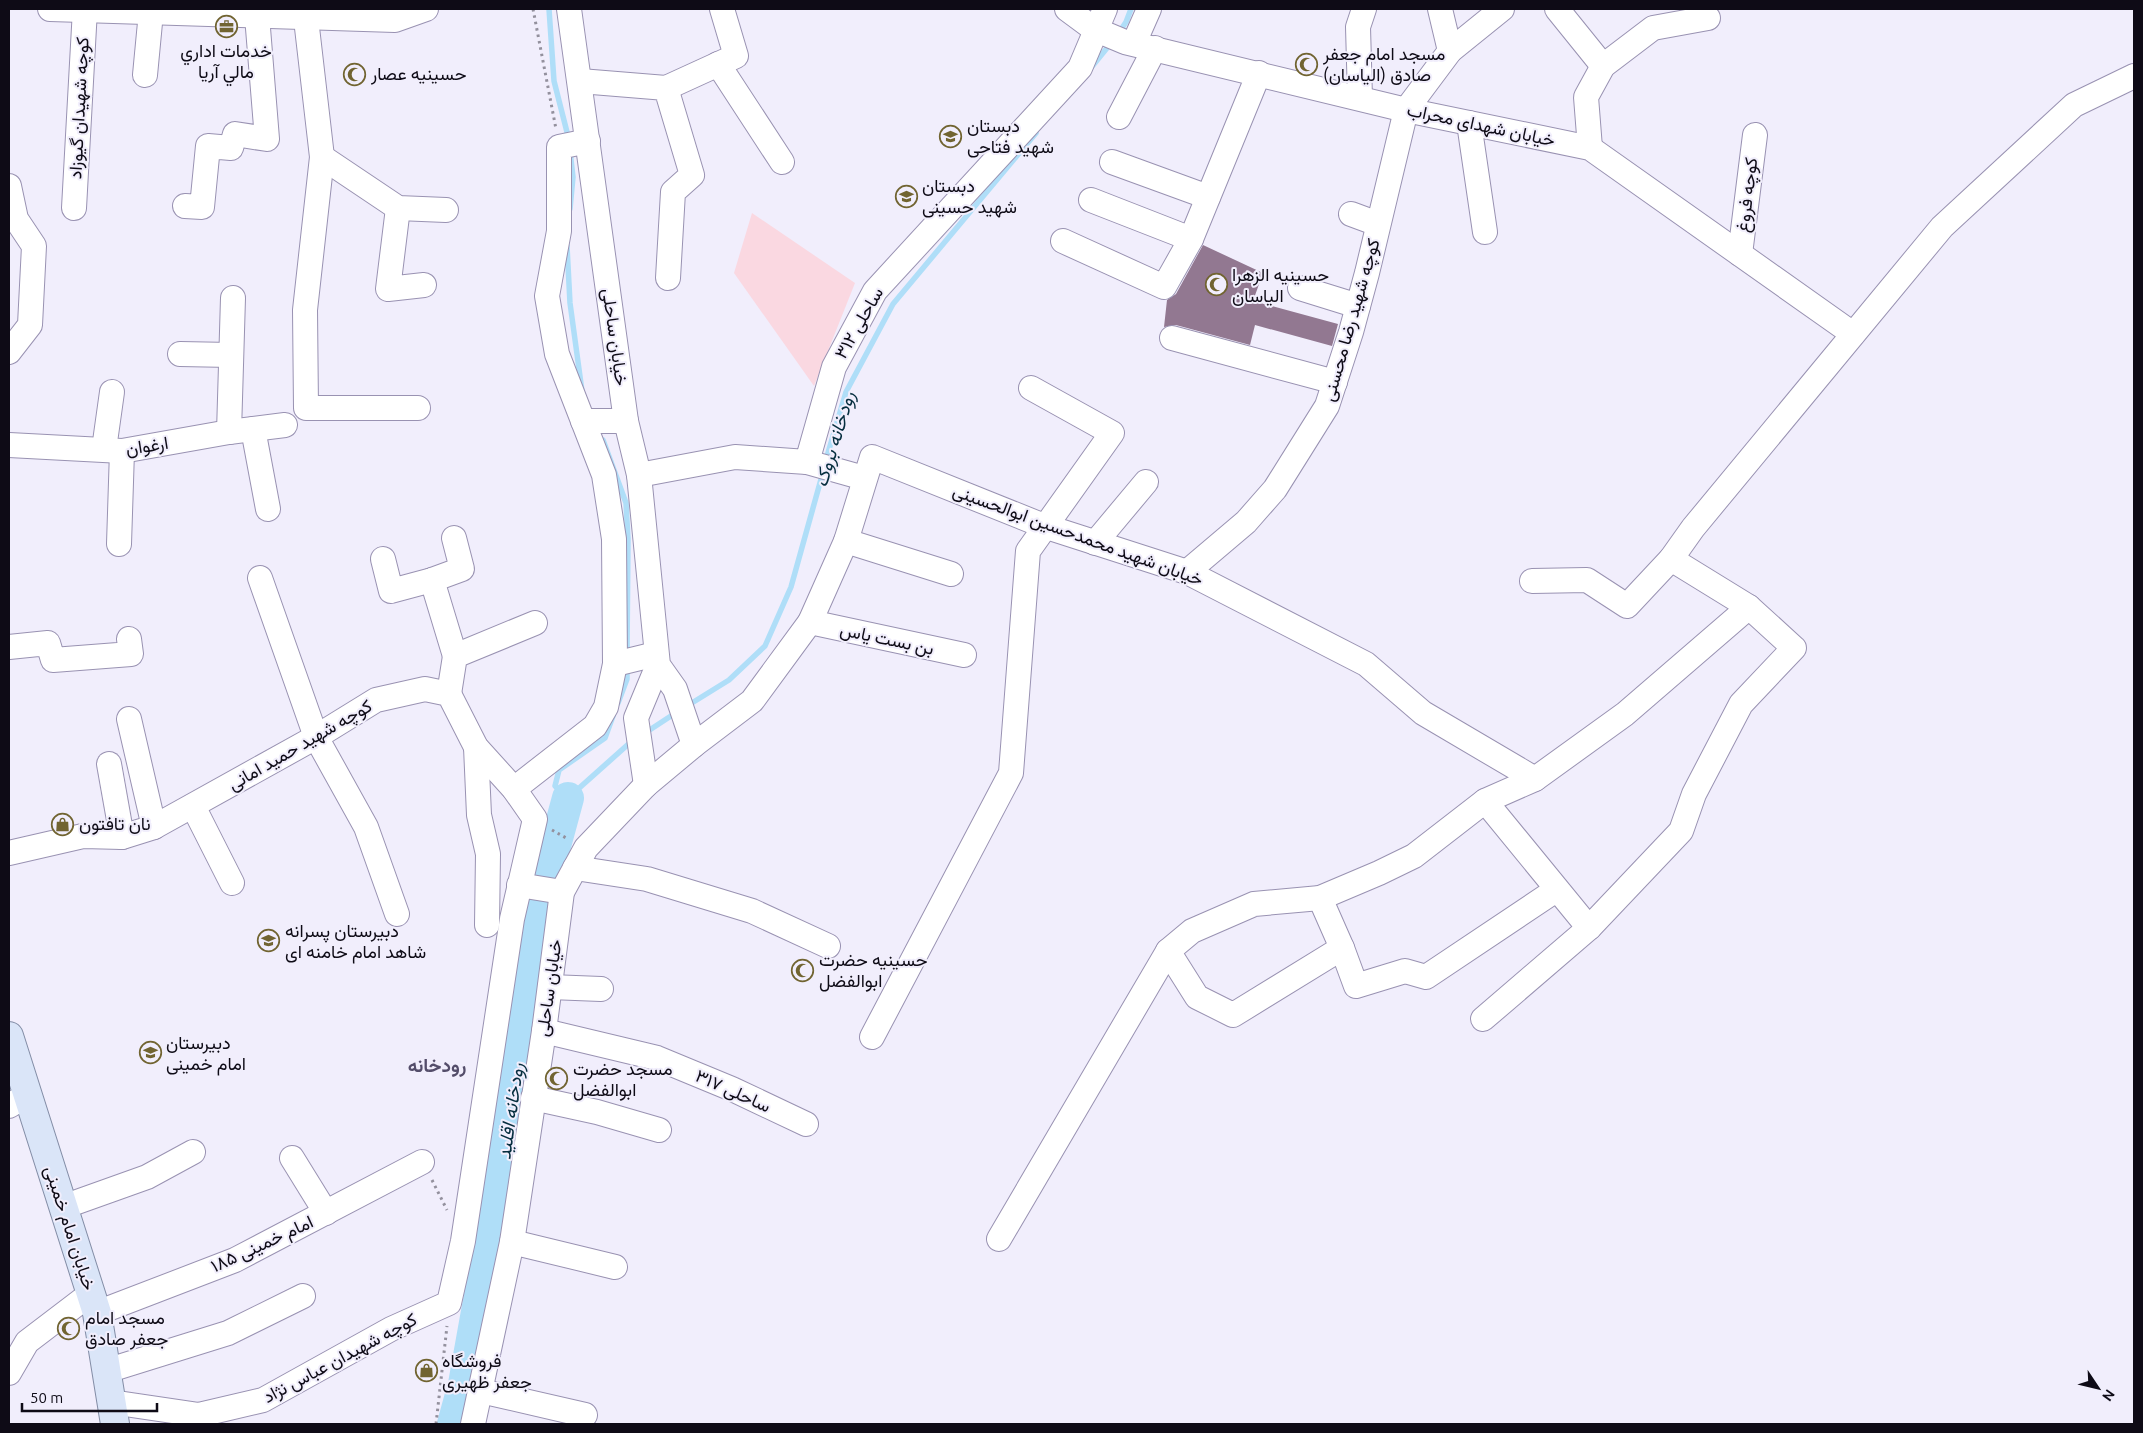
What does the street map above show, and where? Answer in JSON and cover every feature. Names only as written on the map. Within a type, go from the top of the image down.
[{"type":"main road","name":"خیابان امام خمینی","points":[[9,1036],[18,1100],[63,1207],[94,1303],[113,1413]]},
{"type":"street","points":[[50,9],[219,12],[306,19],[394,20],[426,9]]},
{"type":"street","name":"کوچه شهیدان گیوزاد","points":[[74,208],[96,9]]},
{"type":"street","name":"خیابان ساحلی","points":[[569,9],[580,82],[573,144],[603,421],[639,475],[629,538],[657,659],[675,689],[691,736]]},
{"type":"street","points":[[580,82],[666,88],[736,56],[722,9]]},
{"type":"street","name":"خیابان شهدای محراب","points":[[1067,9],[1100,23],[1138,44],[1406,110],[1590,148],[1853,334]]},
{"type":"street","points":[[1119,116],[1149,9]]},
{"type":"street","points":[[1360,98],[1358,28],[1364,9]]},
{"type":"street","points":[[1440,9],[1450,51]]},
{"type":"street","points":[[1406,110],[1450,51],[1502,9]]},
{"type":"street","points":[[1557,9],[1603,66]]},
{"type":"street","points":[[145,75],[151,12]]},
{"type":"street","points":[[185,206],[202,207],[208,146],[231,148],[235,134],[267,140],[257,16]]},
{"type":"street","points":[[1590,148],[1586,97],[1603,66],[1653,28],[1708,18]]},
{"type":"street","points":[[306,19],[322,157],[305,310],[306,408],[418,408]]},
{"type":"street","name":"ساحلی ۳۱۲","points":[[807,462],[834,367],[875,291],[1080,68],[1100,23]]},
{"type":"street","points":[[718,64],[782,162]]},
{"type":"street","points":[[1063,241],[1164,287],[1191,239],[1259,74]]},
{"type":"street","points":[[1532,581],[1587,580],[1627,606],[1671,559],[1693,528],[1942,227],[2074,105],[2134,76]]},
{"type":"street","points":[[666,88],[692,175],[673,192],[668,278]]},
{"type":"street","name":"کوچه شهید رضا محسنی","points":[[1187,572],[1246,522],[1275,489],[1327,406],[1358,306],[1406,110]]},
{"type":"street","points":[[1469,123],[1485,232]]},
{"type":"street","name":"کوچه فروغ","points":[[1740,254],[1755,135]]},
{"type":"street","points":[[514,789],[595,726],[606,707],[615,664],[629,538],[604,475],[603,421],[557,354],[547,296],[573,144]]},
{"type":"street","points":[[322,157],[398,208],[446,210]]},
{"type":"street","points":[[1112,162],[1208,197]]},
{"type":"street","points":[[9,186],[16,219],[34,246],[30,326],[9,352]]},
{"type":"street","points":[[1091,200],[1191,239]]},
{"type":"street","points":[[398,208],[388,289],[424,285]]},
{"type":"street","points":[[1351,214],[1378,224]]},
{"type":"street","points":[[1300,288],[1358,306]]},
{"type":"street","points":[[229,432],[233,298]]},
{"type":"street","points":[[1172,338],[1335,382]]},
{"type":"street","points":[[180,354],[232,355]]},
{"type":"street","points":[[872,1037],[1011,773],[1028,551],[1112,433],[1031,388]]},
{"type":"street","points":[[112,392],[113,450],[119,544]]},
{"type":"street","name":"ارغوان","points":[[9,445],[113,450],[285,425]]},
{"type":"street","points":[[253,429],[268,509]]},
{"type":"street","points":[[639,475],[735,457],[807,462]]},
{"type":"street","name":"خیابان شهید محمدحسین ابوالحسینی","points":[[807,462],[868,467],[1187,572],[1366,664],[1423,713],[1535,779]]},
{"type":"street","name":"خیابان ساحلی","points":[[472,1424],[481,1391],[512,1242],[550,987],[556,890],[574,868],[586,848],[691,736],[752,701],[810,622],[846,541],[868,467]]},
{"type":"street","points":[[1095,543],[1146,482]]},
{"type":"street","points":[[383,559],[391,591],[432,580],[462,568],[454,538]]},
{"type":"street","points":[[846,541],[951,574]]},
{"type":"street","points":[[1483,1019],[1589,928],[1681,831],[1694,794],[1741,704],[1794,648],[1749,607],[1671,559]]},
{"type":"street","points":[[260,578],[316,737],[366,827],[397,914]]},
{"type":"street","points":[[432,580],[455,656],[449,694],[476,747],[514,789],[535,818],[523,885],[512,920],[463,1241],[449,1303]]},
{"type":"street","points":[[999,1239],[1168,951],[1192,931],[1254,904],[1320,898],[1380,873],[1414,856],[1485,801],[1535,779],[1625,714],[1749,607]]},
{"type":"street","name":"بن بست یاس","points":[[810,622],[964,656]]},
{"type":"street","points":[[455,656],[535,624]]},
{"type":"street","points":[[9,647],[48,643],[53,660],[131,654],[128,639]]},
{"type":"street","points":[[615,664],[657,659]]},
{"type":"street","name":"خیابان ساحلی","points":[[646,785],[636,718],[657,659]]},
{"type":"street","name":"کوچه شهید حمید امانی","points":[[9,853],[84,836],[122,837],[154,826],[316,737],[376,700],[425,689],[449,694]]},
{"type":"street","points":[[129,719],[154,826]]},
{"type":"street","points":[[476,747],[479,814],[488,854],[487,926]]},
{"type":"street","points":[[109,764],[122,837]]},
{"type":"street","points":[[1485,801],[1589,928]]},
{"type":"street","points":[[193,806],[232,883]]},
{"type":"street","points":[[574,868],[647,879],[752,912],[828,946]]},
{"type":"street","points":[[523,885],[556,890]]},
{"type":"street","points":[[1320,898],[1356,986],[1404,972],[1426,977],[1556,890]]},
{"type":"street","points":[[1168,951],[1197,997],[1232,1015],[1342,948]]},
{"type":"street","points":[[550,987],[601,988]]},
{"type":"street","name":"ساحلی ۳۱۷","points":[[544,1031],[657,1058],[732,1089],[806,1124]]},
{"type":"street","points":[[533,1098],[597,1112],[659,1130]]},
{"type":"street","points":[[63,1207],[146,1177],[193,1152]]},
{"type":"street","points":[[292,1158],[326,1213]]},
{"type":"street","name":"امام خمینی ۱۸۵","points":[[9,1373],[27,1342],[94,1303],[235,1260],[422,1162]]},
{"type":"street","points":[[512,1242],[615,1267]]},
{"type":"street","points":[[106,1370],[228,1333],[303,1296]]},
{"type":"street","name":"کوچه شهیدان عباس نژاد","points":[[113,1413],[199,1415],[263,1400],[391,1329],[449,1303]]},
{"type":"street","points":[[481,1391],[586,1415]]},
{"type":"path","points":[[533,9],[573,144]]},
{"type":"path","points":[[422,1162],[463,1241]]},
{"type":"path","points":[[436,1424],[449,1303]]},
{"type":"shaded area","points":[[752,213],[855,283],[814,386],[734,273]]},
{"type":"building","name":"حسینیه الزهرا الیاسان","points":[[1203,245],[1263,273],[1253,301],[1338,324],[1332,346],[1255,325],[1250,345],[1176,325],[1164,327],[1167,300],[1176,294]]},
{"type":"waterway","points":[[549,9],[554,81],[569,140]]},
{"type":"waterway","name":"رودخانه بروک","points":[[1118,34],[1126,22],[1131,9]]},
{"type":"waterway","name":"رودخانه بروک","points":[[1090,69],[1111,43]]},
{"type":"waterway","name":"رودخانه بروک","points":[[825,463],[846,392],[893,304],[1036,133]]},
{"type":"waterway","points":[[570,151],[573,177],[570,209]]},
{"type":"waterway","points":[[567,246],[570,303],[582,391]]},
{"type":"waterway","points":[[603,440],[626,503],[628,539],[627,654]]},
{"type":"waterway","name":"رودخانه بروک","points":[[687,706],[729,680],[765,646],[791,587],[823,472]]},
{"type":"waterway","points":[[618,703],[627,679],[627,666]]},
{"type":"waterway","name":"رودخانه بروک","points":[[645,733],[677,712]]},
{"type":"waterway","points":[[613,716],[605,738],[559,770],[555,786],[568,798],[633,740]]},
{"type":"waterway","name":"رودخانه اقلید","points":[[453,1424],[464,1384],[504,1161],[536,916],[568,798]]},
{"type":"place","name":"خدمات اداري مالي آريا","points":[[226,26]]},
{"type":"place","name":"مسجد امام جعفر صادق (الیاسان)","points":[[1307,64]]},
{"type":"place","name":"حسینیه عصار","points":[[355,74]]},
{"type":"place","name":"دبستان شهید فتاحی","points":[[951,136]]},
{"type":"place","name":"دبستان شهید حسینی","points":[[906,196]]},
{"type":"place","name":"حسینیه الزهرا الیاسان","points":[[1216,285]]},
{"type":"place","name":"نان تافتون","points":[[63,824]]},
{"type":"place","name":"دبیرستان پسرانه شاهد امام خامنه ای","points":[[269,941]]},
{"type":"place","name":"حسینیه حضرت ابوالفضل","points":[[803,970]]},
{"type":"place","name":"دبیرستان امام خمینی","points":[[150,1053]]},
{"type":"place","name":"مسجد حضرت ابوالفضل","points":[[557,1079]]},
{"type":"place","name":"مسجد امام جعفر صادق","points":[[69,1328]]},
{"type":"place","name":"فروشگاه جعفر ظهیری","points":[[426,1371]]},
{"type":"district","name":"رودخانه","points":[[437,1065]]}]
